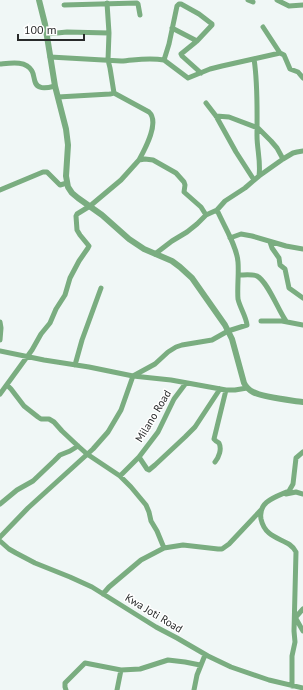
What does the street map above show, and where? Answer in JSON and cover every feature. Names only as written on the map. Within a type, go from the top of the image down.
[{"type":"street","points":[[40,0],[58,97],[66,128],[68,157],[66,176],[68,187],[72,193],[136,244],[172,262],[192,278],[221,318],[228,331],[234,345],[244,383],[247,388],[252,392],[261,395],[303,402]]},
{"type":"street","points":[[278,0],[289,6],[303,5]]},
{"type":"street","points":[[164,60],[179,2],[212,24],[212,26],[181,55],[201,73]]},
{"type":"street","points":[[107,3],[109,34],[108,60],[114,93]]},
{"type":"street","points":[[64,5],[138,3],[140,15]]},
{"type":"street","points":[[263,27],[280,53],[284,55],[290,69],[298,72],[303,78]]},
{"type":"street","points":[[172,28],[197,41]]},
{"type":"street","points":[[47,34],[67,32],[109,34]]},
{"type":"street","points":[[50,57],[126,61],[141,58],[164,60],[188,78],[216,68],[280,53]]},
{"type":"street","points":[[254,59],[257,87],[257,136],[260,165],[259,176]]},
{"type":"street","points":[[0,64],[11,63],[26,65],[32,71],[38,86],[43,88],[56,86]]},
{"type":"street","points":[[0,394],[50,323],[56,309],[65,295],[70,278],[89,246],[77,230],[76,216],[121,180],[139,160],[147,146],[152,129],[152,114],[114,93],[58,97]]},
{"type":"street","points":[[206,103],[216,116],[254,180]]},
{"type":"street","points":[[216,116],[229,117],[258,128],[277,148],[282,159]]},
{"type":"street","points":[[155,254],[187,232],[206,215],[217,210],[225,201],[245,188],[282,159],[293,153],[303,151]]},
{"type":"street","points":[[139,160],[153,160],[176,173],[184,182],[184,192],[201,207],[206,215]]},
{"type":"street","points":[[0,190],[43,172],[47,172],[60,185],[67,183]]},
{"type":"street","points":[[0,537],[28,508],[88,454],[108,432],[121,410],[133,376],[155,364],[176,347],[212,340],[228,331],[247,326],[239,301],[238,260],[217,210]]},
{"type":"street","points":[[230,238],[241,234],[303,249]]},
{"type":"street","points":[[270,242],[278,258],[280,266],[286,269],[289,288],[303,298]]},
{"type":"street","points":[[239,275],[255,276],[262,280],[286,321]]},
{"type":"street","points":[[75,365],[82,340],[101,288]]},
{"type":"street","points":[[261,321],[286,321],[303,324]]},
{"type":"street","points":[[0,322],[0,340]]},
{"type":"street","points":[[0,351],[133,376],[186,383],[223,390],[247,388]]},
{"type":"street","name":"Milano Road","points":[[120,476],[139,457],[158,432],[174,400],[186,383]]},
{"type":"street","points":[[7,385],[24,406],[41,419],[49,419],[54,422],[78,446],[120,476],[134,490],[146,505],[151,521],[158,531],[164,548]]},
{"type":"street","points":[[139,457],[149,470],[195,427],[223,390]]},
{"type":"street","points":[[215,462],[221,447],[214,439],[223,390]]},
{"type":"street","points":[[0,504],[17,490],[33,482],[60,455],[78,446]]},
{"type":"street","points":[[103,594],[109,587],[141,560],[164,548],[183,545],[222,549],[229,544],[266,503],[289,491],[293,484],[296,458],[303,452]]},
{"type":"street","points":[[282,494],[296,492],[303,494]]},
{"type":"street","points":[[261,510],[261,518],[266,531],[291,546],[296,552],[292,686]]},
{"type":"street","name":"Kwa Joti Road","points":[[0,541],[29,560],[92,587],[156,627],[205,654],[238,669],[269,680],[303,688]]},
{"type":"street","points":[[295,618],[303,609]]},
{"type":"street","points":[[295,618],[303,620]]},
{"type":"street","points":[[295,618],[303,631]]},
{"type":"street","points":[[194,690],[200,665],[205,654]]},
{"type":"street","points":[[66,690],[65,683],[78,668],[85,663],[121,670],[140,669],[168,660],[200,665]]},
{"type":"street","points":[[117,690],[121,670]]}]
